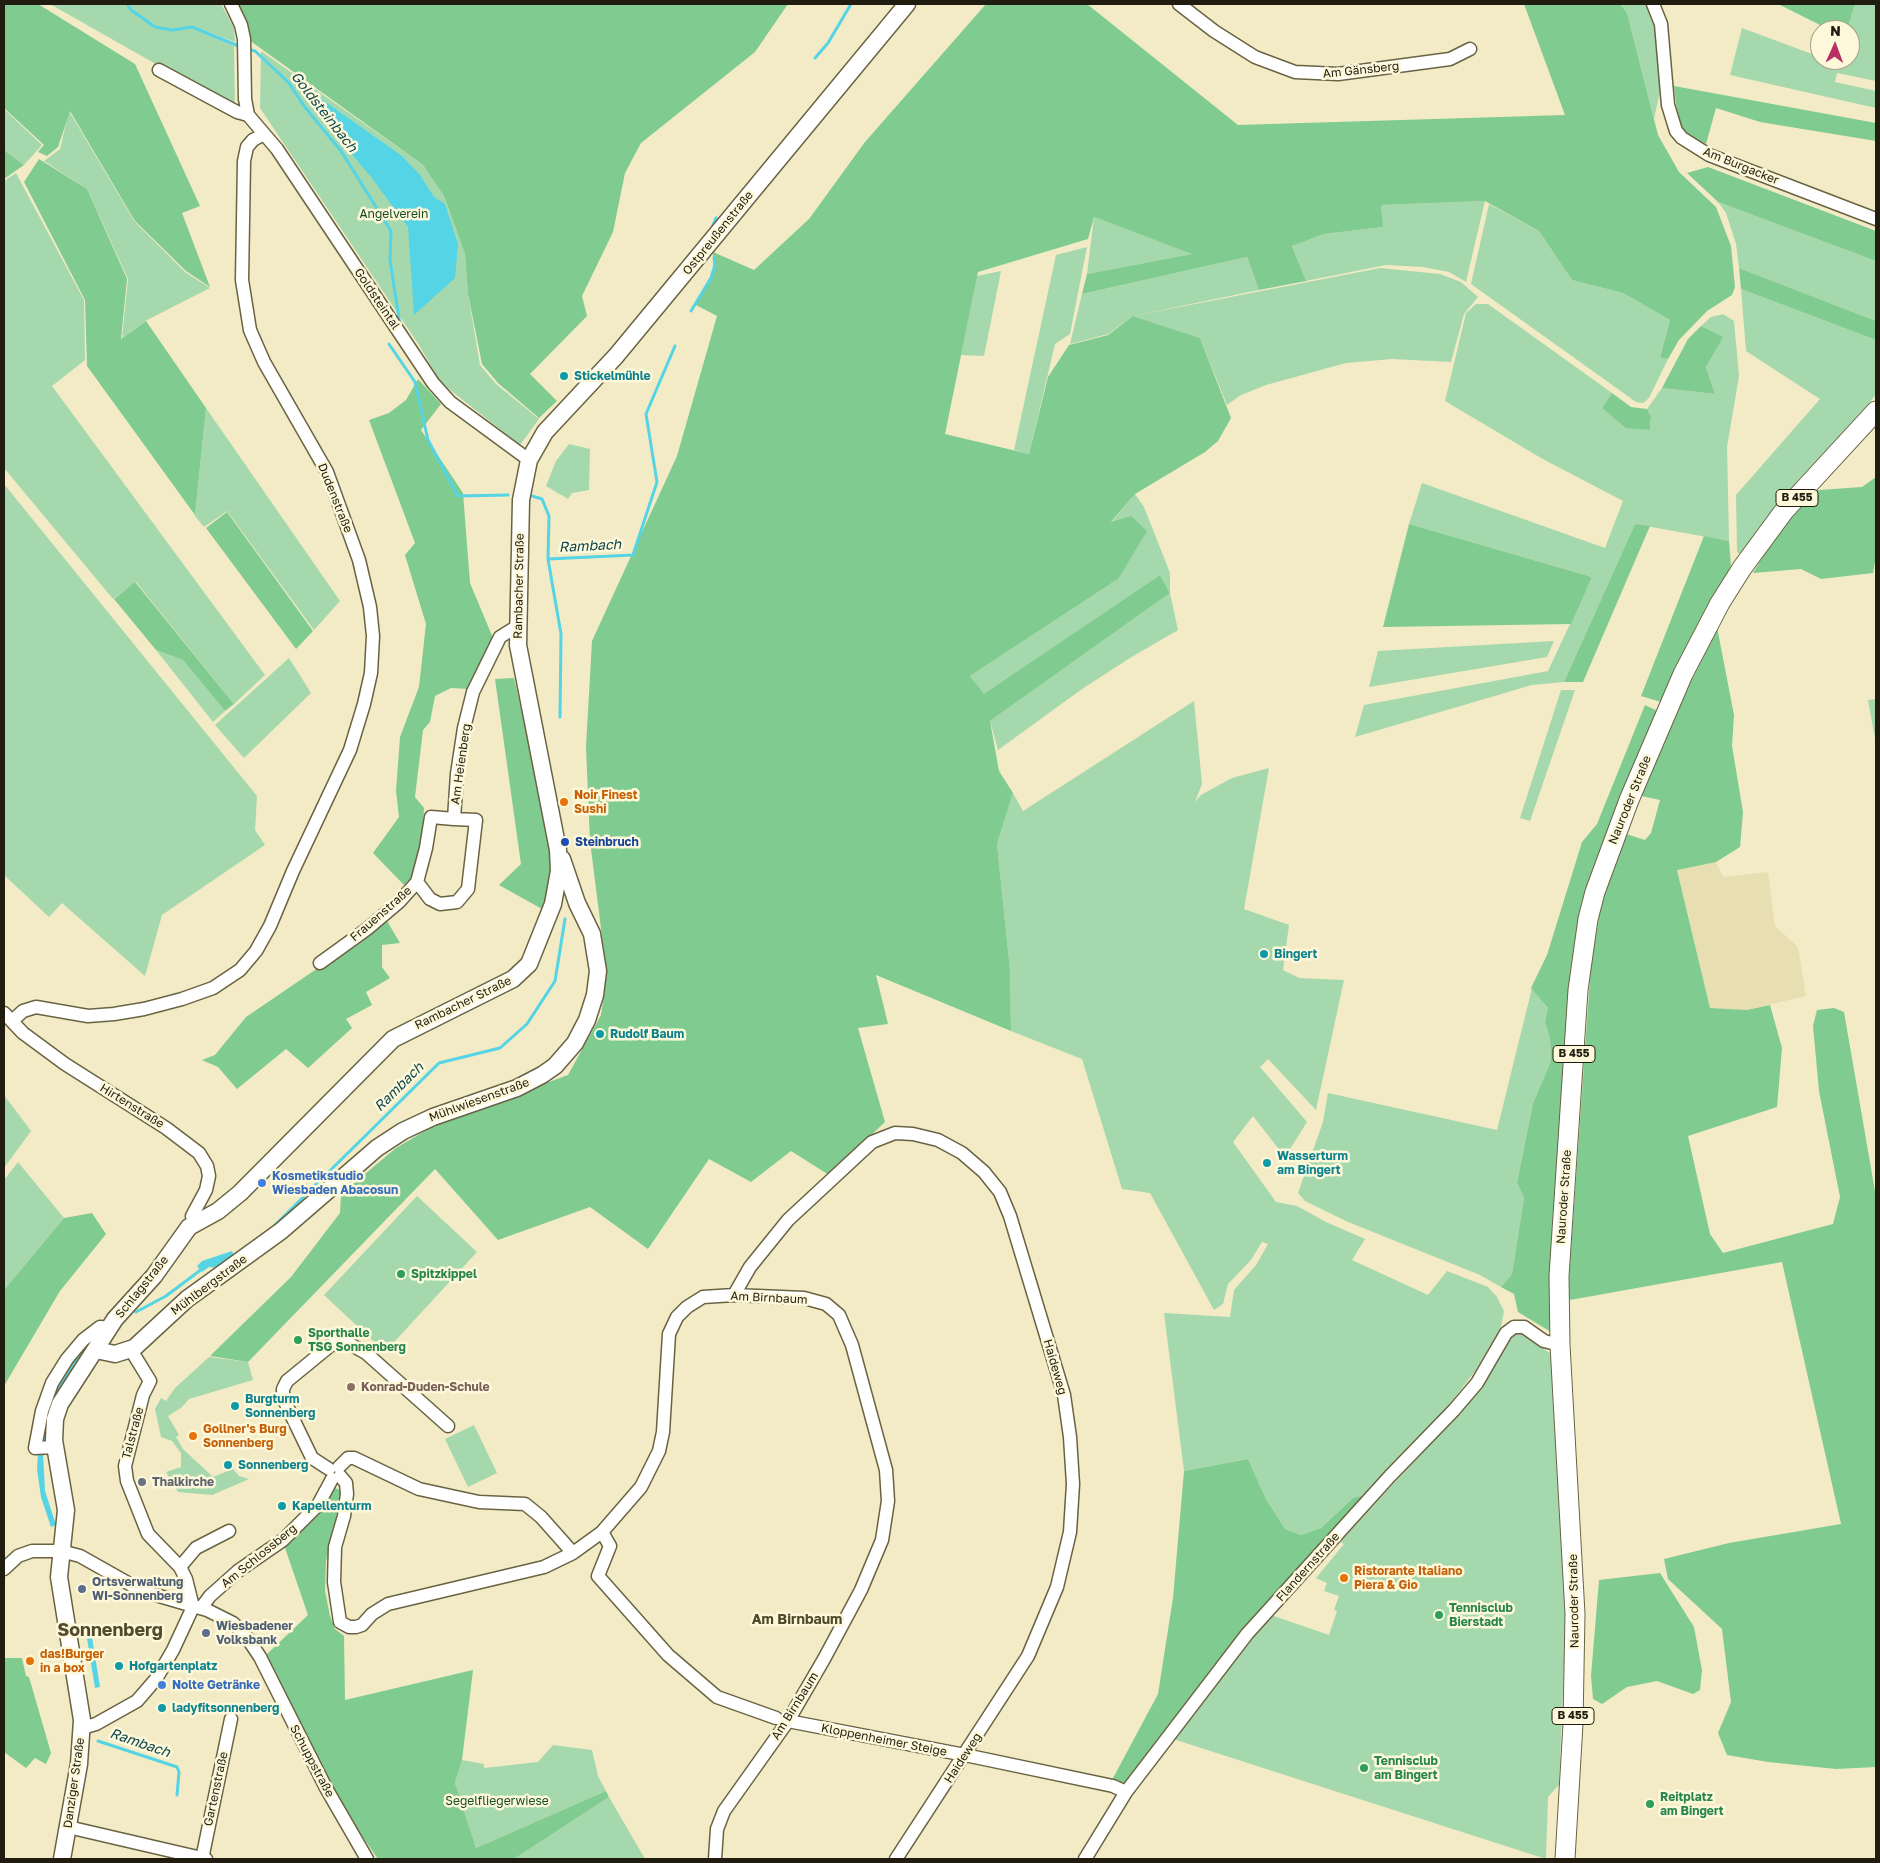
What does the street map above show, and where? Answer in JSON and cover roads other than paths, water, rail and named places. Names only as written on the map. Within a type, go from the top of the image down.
[{"type":"main road","name":"Ostpreußenstraße","points":[[528,460],[545,432],[616,356],[907,4]]},
{"type":"main road","name":"Nauroder Straße","points":[[1565,1859],[1573,1724],[1575,1614],[1560,1345],[1561,1245],[1578,990],[1588,920],[1615,837],[1667,711],[1701,638],[1742,568],[1784,511],[1876,411]]},
{"type":"main road","name":"Rambacher Straße","points":[[194,1224],[218,1211],[240,1192],[393,1039],[519,975],[532,958],[553,904],[558,871],[558,850],[521,665],[516,627],[521,500],[528,460]]},
{"type":"main road","name":"Mühlwiesenstraße","points":[[266,1243],[391,1138],[433,1117],[532,1081],[555,1066],[567,1053],[587,1020],[597,983],[595,946],[587,920],[577,902],[558,850]]},
{"type":"main road","points":[[553,904],[565,900],[577,902]]},
{"type":"main road","name":"Schlagstraße","points":[[82,1728],[59,1577],[66,1503],[55,1446],[54,1426],[60,1404],[73,1380],[110,1328],[154,1276],[183,1234],[194,1224]]},
{"type":"main road","name":"Mühlbergstraße","points":[[131,1350],[186,1299],[266,1243]]},
{"type":"main road","points":[[96,1350],[115,1354],[131,1350]]},
{"type":"main road","name":"Danziger Straße","points":[[62,1859],[79,1764],[82,1728]]},
{"type":"street","points":[[231,4],[241,26],[244,39],[245,99],[248,115]]},
{"type":"street","name":"Am Gänsberg","points":[[1179,4],[1214,31],[1255,57],[1295,72],[1338,74],[1450,59],[1470,49]]},
{"type":"street","name":"Am Burgacker","points":[[1653,4],[1661,24],[1668,105],[1676,131],[1682,138],[1709,154],[1876,219]]},
{"type":"street","name":"Goldsteintal","points":[[159,70],[237,112],[248,115],[277,149],[436,388],[450,402],[528,460]]},
{"type":"street","name":"Dudenstraße","points":[[8,1017],[36,1007],[77,1015],[114,1014],[182,1000],[224,983],[240,970],[259,945],[270,926],[293,871],[350,750],[371,673],[373,636],[370,607],[359,560],[327,472],[264,362],[250,330],[242,280],[244,161],[247,147],[253,140],[264,134]]},
{"type":"street","name":"Am Heienberg","points":[[417,882],[430,899],[440,904],[457,902],[468,889],[476,820],[454,819],[457,774],[473,692],[500,637],[516,627]]},
{"type":"street","name":"Frauenstraße","points":[[320,964],[399,902],[417,882],[426,848],[431,817],[454,819]]},
{"type":"street","name":"Hirtenstraße","points":[[8,1017],[23,1033],[65,1064],[166,1128],[199,1153],[208,1166],[209,1176],[206,1190],[192,1216],[194,1224]]},
{"type":"street","name":"Haideweg","points":[[734,1295],[750,1267],[788,1220],[872,1142],[895,1133],[913,1134],[938,1140],[962,1153],[984,1172],[1000,1192],[1012,1225],[1064,1395],[1070,1437],[1073,1484],[1070,1532],[1057,1587],[1028,1656],[896,1859]]},
{"type":"street","name":"Am Birnbaum","points":[[335,1473],[346,1483],[347,1494],[344,1516],[335,1547],[334,1582],[340,1622],[349,1627],[362,1625],[372,1614],[388,1604],[544,1567],[573,1553],[602,1532],[641,1487],[659,1451],[663,1432],[669,1334],[677,1317],[686,1307],[703,1297],[734,1295],[804,1298],[826,1304],[839,1315],[857,1363],[886,1470],[888,1501],[882,1540],[861,1590],[724,1811],[717,1829],[714,1859]]},
{"type":"street","points":[[55,1446],[35,1448],[42,1411],[52,1383],[66,1360],[83,1340],[100,1327],[110,1328]]},
{"type":"street","name":"Flandernstraße","points":[[1084,1859],[1126,1792],[1247,1634],[1477,1382],[1506,1333],[1514,1327],[1524,1327],[1544,1341],[1560,1345]]},
{"type":"street","points":[[448,1426],[366,1353],[348,1343],[331,1345],[287,1381],[283,1394],[312,1458],[335,1473],[348,1458],[354,1458],[420,1489],[480,1502],[525,1504],[541,1517],[573,1553]]},
{"type":"street","name":"Talstraße","points":[[131,1350],[150,1381],[143,1395],[125,1466],[127,1481],[148,1534],[180,1567],[197,1608]]},
{"type":"street","name":"Am Schlossberg","points":[[197,1608],[238,1571],[283,1540],[318,1505],[335,1473]]},
{"type":"street","points":[[180,1567],[196,1548],[229,1531]]},
{"type":"street","name":"Kloppenheimer Steige","points":[[602,1532],[610,1546],[598,1576],[668,1655],[717,1697],[782,1720],[965,1755],[1113,1786],[1126,1792]]},
{"type":"street","name":"Schuppstraße","points":[[4,1569],[12,1560],[25,1553],[41,1550],[61,1551],[80,1556],[142,1591],[216,1613],[233,1623],[251,1643],[326,1788],[367,1859]]},
{"type":"street","name":"Danziger Straße","points":[[82,1728],[96,1724],[136,1701],[160,1672],[197,1608]]},
{"type":"street","name":"Gartenstraße","points":[[203,1859],[230,1718]]},
{"type":"street","points":[[68,1827],[203,1859]]},
{"type":"water","points":[[317,96],[402,156],[420,175],[434,197],[445,204],[458,244],[455,278],[414,315],[408,227],[371,177],[307,101]]},
{"type":"water","points":[[232,1251],[235,1259],[222,1268],[209,1267],[202,1272],[197,1266],[202,1261]]},
{"type":"water","points":[[98,1340],[50,1416],[44,1444],[37,1443],[51,1393],[86,1341]]},
{"type":"water","points":[[43,1453],[45,1491],[56,1525],[51,1527],[41,1497],[37,1469],[38,1454]]},
{"type":"water","points":[[90,1625],[100,1687],[95,1688],[85,1626]]},
{"type":"waterway","name":"Goldsteinbach","points":[[127,4],[131,10],[155,27],[172,30],[192,27],[241,47]]},
{"type":"waterway","name":"Rambach","points":[[815,58],[828,43],[851,4]]},
{"type":"waterway","name":"Goldsteinbach","points":[[247,49],[255,51],[289,83],[304,106],[341,151],[391,231],[390,260],[400,325]]},
{"type":"waterway","name":"Rambach","points":[[713,225],[716,218]]},
{"type":"waterway","name":"Rambach","points":[[691,311],[711,278],[715,265],[714,258]]},
{"type":"waterway","name":"Goldsteinbach","points":[[389,344],[415,382],[428,440],[458,496],[508,495]]},
{"type":"waterway","name":"Rambach","points":[[548,559],[633,555],[657,482],[646,414],[675,346]]},
{"type":"waterway","name":"Rambach","points":[[532,496],[542,499],[549,516],[548,559],[561,634],[560,717]]},
{"type":"waterway","name":"Rambach","points":[[274,1226],[439,1063],[500,1048],[527,1024],[555,981],[565,919]]},
{"type":"waterway","name":"Rambach","points":[[136,1312],[166,1296],[202,1269]]},
{"type":"waterway","name":"Rambach","points":[[98,1741],[177,1767],[179,1772],[177,1795]]},
{"type":"place","name":"Stickelmühle","points":[[564,376]]},
{"type":"place","name":"Noir Finest Sushi","points":[[564,802]]},
{"type":"place","name":"Steinbruch","points":[[565,842]]},
{"type":"place","name":"Bingert","points":[[1264,954]]},
{"type":"place","name":"Rudolf Baum","points":[[600,1034]]},
{"type":"place","name":"Wasserturm am Bingert","points":[[1267,1163]]},
{"type":"place","name":"Kosmetikstudio Wiesbaden Abacosun","points":[[262,1183]]},
{"type":"place","name":"Spitzkippel","points":[[401,1274]]},
{"type":"place","name":"Sporthalle TSG Sonnenberg","points":[[298,1340]]},
{"type":"place","name":"Konrad-Duden-Schule","points":[[351,1387]]},
{"type":"place","name":"Burgturm Sonnenberg","points":[[235,1406]]},
{"type":"place","name":"Gollner's Burg Sonnenberg","points":[[193,1436]]},
{"type":"place","name":"Sonnenberg","points":[[228,1465]]},
{"type":"place","name":"Thalkirche","points":[[142,1482]]},
{"type":"place","name":"Kapellenturm","points":[[282,1506]]},
{"type":"place","name":"Ristorante Italiano Piera & Gio","points":[[1344,1578]]},
{"type":"place","name":"Ortsverwaltung WI-Sonnenberg","points":[[82,1589]]},
{"type":"place","name":"Tennisclub Bierstadt","points":[[1439,1615]]},
{"type":"place","name":"Wiesbadener Volksbank","points":[[206,1633]]},
{"type":"place","name":"das!Burger in a box","points":[[30,1661]]},
{"type":"place","name":"Hofgartenplatz","points":[[119,1666]]},
{"type":"place","name":"Nolte Getränke","points":[[162,1685]]},
{"type":"place","name":"ladyfitsonnenberg","points":[[162,1708]]},
{"type":"place","name":"Tennisclub am Bingert","points":[[1364,1768]]},
{"type":"place","name":"Reitplatz am Bingert","points":[[1650,1804]]},
{"type":"district","name":"Am Birnbaum","points":[[797,1620]]},
{"type":"district","name":"Sonnenberg","points":[[110,1630]]},
{"type":"park label","name":"Angelverein","points":[[394,214]]},
{"type":"park label","name":"Segelfliegerwiese","points":[[497,1801]]}]
